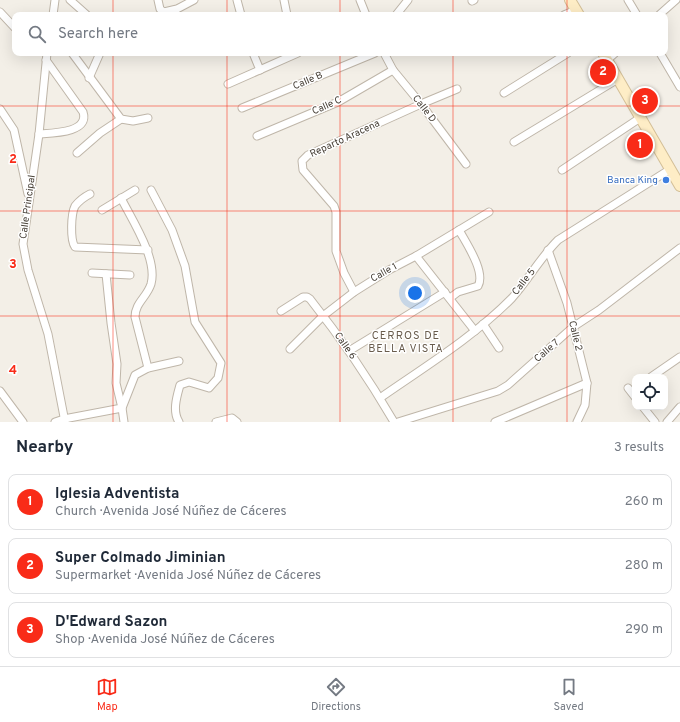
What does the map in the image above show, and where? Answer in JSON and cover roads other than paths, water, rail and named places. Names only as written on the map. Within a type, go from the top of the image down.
[{"type":"main road","points":[[570,0],[576,12]]},
{"type":"main road","points":[[605,56],[680,186]]},
{"type":"street","points":[[53,12],[55,0]]},
{"type":"street","points":[[158,0],[160,10],[164,12],[177,9],[194,0]]},
{"type":"street","points":[[237,0],[240,12]]},
{"type":"street","points":[[284,0],[286,12]]},
{"type":"street","points":[[360,0],[365,12]]},
{"type":"street","points":[[398,12],[408,0]]},
{"type":"street","points":[[628,0],[635,12]]},
{"type":"street","points":[[662,12],[676,0]]},
{"type":"street","points":[[71,1],[84,12]]},
{"type":"street","points":[[0,12],[12,25]]},
{"type":"street","name":"Calle Principal","points":[[47,56],[39,134],[23,244],[24,255],[48,334],[64,420]]},
{"type":"street","points":[[39,134],[60,132],[77,127],[84,121],[85,117],[48,56]]},
{"type":"street","points":[[74,56],[120,119]]},
{"type":"street","points":[[89,78],[99,56]]},
{"type":"street","points":[[254,56],[260,70]]},
{"type":"street","points":[[228,84],[291,56]]},
{"type":"street","name":"Calle B","points":[[242,108],[368,56]]},
{"type":"street","name":"Calle D","points":[[386,56],[393,70],[421,104],[466,164]]},
{"type":"street","points":[[504,93],[563,56]]},
{"type":"street","points":[[662,56],[680,87]]},
{"type":"street","name":"Calle C","points":[[257,136],[338,102],[393,70]]},
{"type":"street","points":[[514,142],[618,79]]},
{"type":"street","name":"Reparto Aracena","points":[[354,292],[344,273],[336,251],[336,212],[334,206],[303,170],[302,161],[308,155],[458,89]]},
{"type":"street","points":[[0,110],[3,119],[14,130],[29,198]]},
{"type":"street","points":[[77,153],[100,133],[120,119],[133,121],[148,118]]},
{"type":"street","points":[[562,170],[640,118]]},
{"type":"street","name":"Calle 5","points":[[380,398],[483,324],[512,297],[548,250],[558,240],[670,170]]},
{"type":"street","points":[[102,210],[135,190]]},
{"type":"street","points":[[150,190],[172,230],[185,266],[195,322],[221,363],[218,378],[208,388],[189,382],[180,385],[175,400],[177,418],[180,422]]},
{"type":"street","points":[[90,194],[81,199],[73,210],[72,230],[73,245],[75,247],[148,250]]},
{"type":"street","points":[[121,198],[148,250],[152,281],[146,294],[135,310],[135,317],[148,368]]},
{"type":"street","name":"Calle 1","points":[[290,349],[324,316],[354,292],[489,212]]},
{"type":"street","points":[[450,298],[458,292],[478,286],[480,280],[475,260],[459,230]]},
{"type":"street","name":"Calle 7","points":[[398,422],[498,391],[508,385],[573,327],[599,310],[680,248]]},
{"type":"street","name":"Calle 2","points":[[548,250],[567,302],[586,383],[585,405],[580,421]]},
{"type":"street","points":[[416,256],[475,331]]},
{"type":"street","points":[[92,273],[130,275]]},
{"type":"street","points":[[106,274],[117,364],[116,383],[124,422]]},
{"type":"street","points":[[349,351],[445,292]]},
{"type":"street","name":"Calle 6","points":[[281,311],[303,297],[310,299],[349,351],[394,422]]},
{"type":"street","points":[[483,324],[498,348]]},
{"type":"street","points":[[655,374],[680,356]]},
{"type":"street","points":[[122,408],[133,377],[137,373],[148,368],[179,361]]},
{"type":"street","points":[[495,422],[586,383]]},
{"type":"street","points":[[0,391],[23,422]]},
{"type":"street","points":[[55,422],[122,408]]},
{"type":"street","points":[[667,422],[680,408]]},
{"type":"street","points":[[645,410],[655,422]]},
{"type":"street","points":[[216,422],[232,418],[237,422]]},
{"type":"place","name":"Super Colmado Jiminian","points":[[603,72]]},
{"type":"place","name":"D'Edward Sazon","points":[[645,101]]},
{"type":"place","name":"Iglesia Adventista","points":[[640,145]]},
{"type":"place","name":"Banca King","points":[[666,180]]},
{"type":"district","name":"CERROS DE BELLA VISTA","points":[[406,342]]}]
